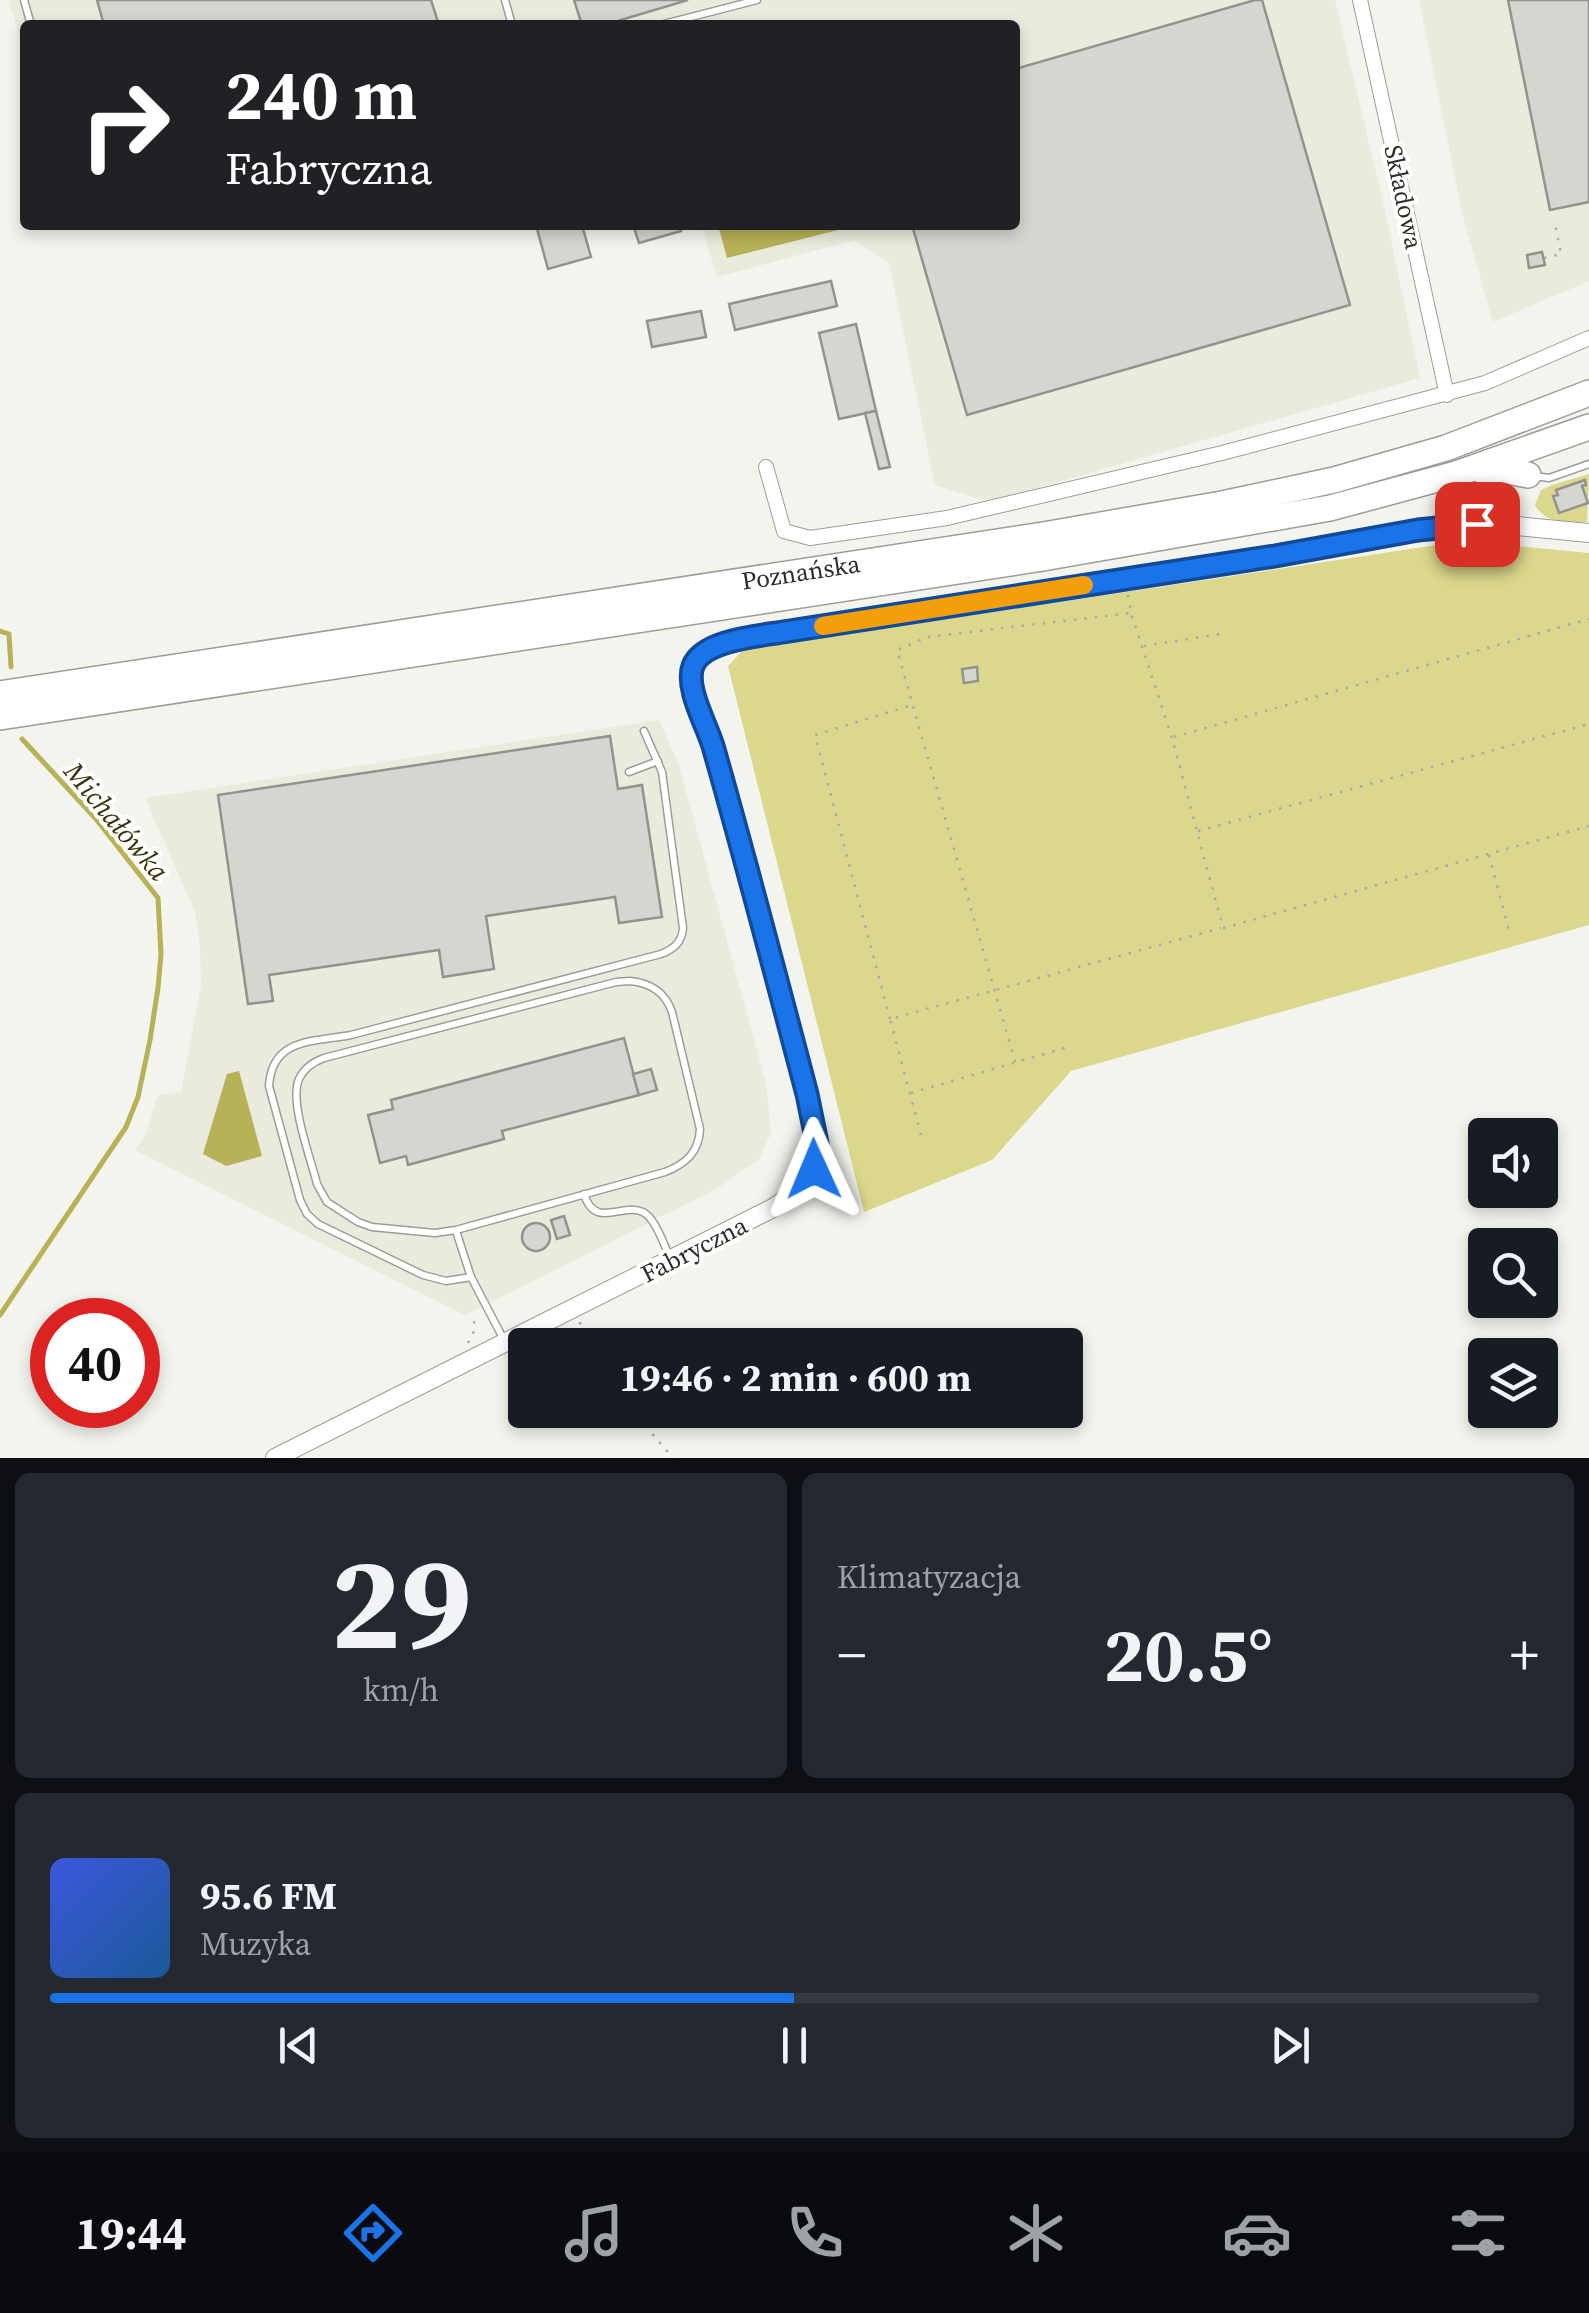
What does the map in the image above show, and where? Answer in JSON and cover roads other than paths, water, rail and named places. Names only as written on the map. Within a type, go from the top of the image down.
[{"type":"highway","name":"Poznańska","points":[[0,694],[1222,504],[1334,480],[1446,448],[1589,393]]},
{"type":"highway","name":"Poznańska","points":[[0,718],[1043,558],[1330,508],[1456,474],[1589,426]]},
{"type":"highway","points":[[1456,474],[1496,470],[1528,475]]},
{"type":"street","name":"Składowa","points":[[1360,0],[1447,394]]},
{"type":"street","points":[[766,467],[784,531],[810,538],[947,518],[1222,453],[1447,394],[1485,383],[1589,338]]},
{"type":"street","name":"Fabryczna","points":[[275,1458],[672,1261],[786,1199],[809,1178],[816,1161],[816,1133],[712,744],[691,684],[698,656],[722,644],[783,632],[1456,525],[1496,524],[1589,533]]},
{"type":"lane","points":[[679,20],[757,0]]},
{"type":"lane","points":[[1528,475],[1546,478],[1589,464]]},
{"type":"lane","points":[[471,1278],[446,1281],[423,1275],[326,1228],[307,1214],[300,1200],[270,1074],[280,1056],[300,1042],[351,1035],[674,948],[682,938],[683,928],[666,790],[644,730]]},
{"type":"lane","points":[[629,772],[658,761]]},
{"type":"lane","points":[[630,980],[652,986],[665,997],[699,1120],[700,1138],[692,1156],[675,1168],[456,1230],[428,1233],[365,1225],[327,1202],[317,1184],[297,1101],[300,1078],[310,1066],[324,1058],[616,982],[630,980]]},
{"type":"lane","points":[[584,1194],[590,1206],[600,1212],[644,1212],[672,1261]]},
{"type":"lane","points":[[456,1230],[471,1278],[505,1344]]},
{"type":"waterway","name":"Michałówka","points":[[0,631],[9,634],[11,667]]},
{"type":"waterway","name":"Michałówka","points":[[0,1315],[126,1127],[138,1097],[150,1040],[161,954],[158,898],[96,819],[22,739]]}]
